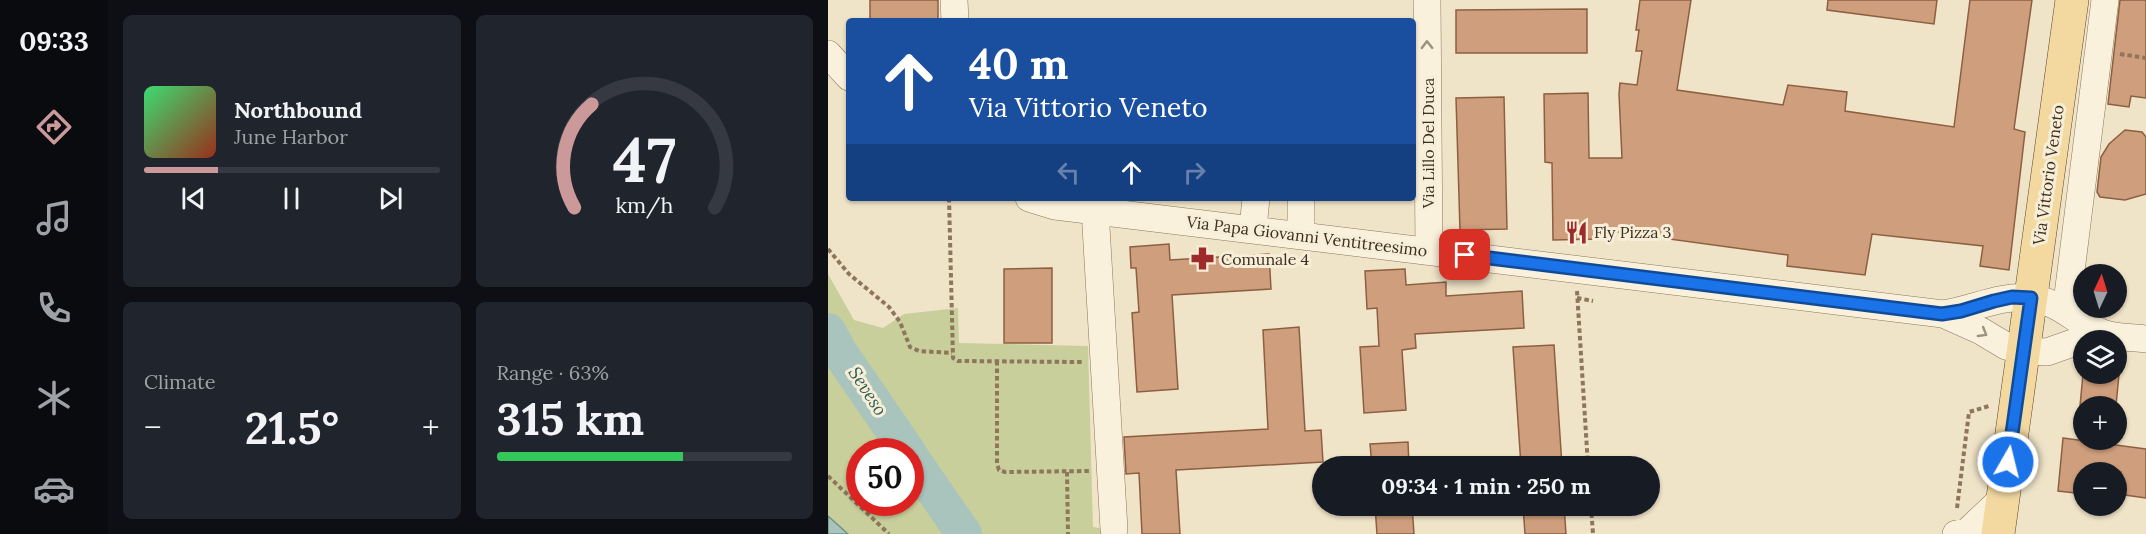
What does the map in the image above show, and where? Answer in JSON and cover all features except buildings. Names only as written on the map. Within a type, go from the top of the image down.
[{"type":"main road","name":"Via Vittorio Veneto","points":[[1998,534],[2072,0]]},
{"type":"street","points":[[954,0],[955,18]]},
{"type":"street","name":"Via Lillo Del Duca","points":[[1427,0],[1429,251]]},
{"type":"street","name":"Via Vittorio Veneto","points":[[2066,311],[2105,0]]},
{"type":"street","points":[[828,54],[846,74]]},
{"type":"street","name":"Via Papa Giovanni Ventitreesimo","points":[[1039,201],[1055,206],[1253,228],[1942,314],[1971,326],[2006,346],[2024,351]]},
{"type":"street","points":[[1253,228],[1256,201]]},
{"type":"street","points":[[1300,203],[1301,235]]},
{"type":"street","points":[[1095,210],[1114,529]]},
{"type":"street","name":"Via Papa Giovanni Ventitreesimo","points":[[1942,314],[2012,297],[2031,298],[2055,304],[2096,330]]},
{"type":"street","points":[[2127,336],[2146,339]]},
{"type":"street","points":[[2024,351],[2047,352],[2073,343]]},
{"type":"street","points":[[1956,525],[1967,532],[2003,498]]},
{"type":"path","points":[[949,201],[953,358],[958,361],[1104,362]]},
{"type":"path","points":[[828,249],[849,274],[889,307],[900,322],[910,347],[919,351],[952,353]]},
{"type":"path","points":[[1580,270],[1577,298],[1587,456]]},
{"type":"path","points":[[1577,298],[1593,302]]},
{"type":"path","points":[[997,361],[997,464],[999,470],[1005,472],[1111,471]]},
{"type":"path","points":[[1956,525],[1969,412],[1998,404]]},
{"type":"path","points":[[1067,472],[1068,534]]},
{"type":"path","points":[[828,476],[889,534]]},
{"type":"path","points":[[1592,516],[1593,534]]},
{"type":"green space","points":[[828,274],[854,320],[883,328],[904,314],[958,308],[959,343],[1088,346],[1093,527],[1106,529],[1106,534],[828,534]]},
{"type":"water","points":[[828,516],[848,534],[828,534]]},
{"type":"waterway","name":"Seveso","points":[[828,331],[840,353],[898,438]]},
{"type":"waterway","name":"Seveso","points":[[924,476],[964,534]]},
{"type":"place","name":"Fly Pizza 3","points":[[1576,232]]},
{"type":"place","name":"Comunale 4","points":[[1203,259]]},
{"type":"route","points":[[1465,255],[1942,314],[1975,308],[2012,297],[2031,298],[2008,462]]}]
